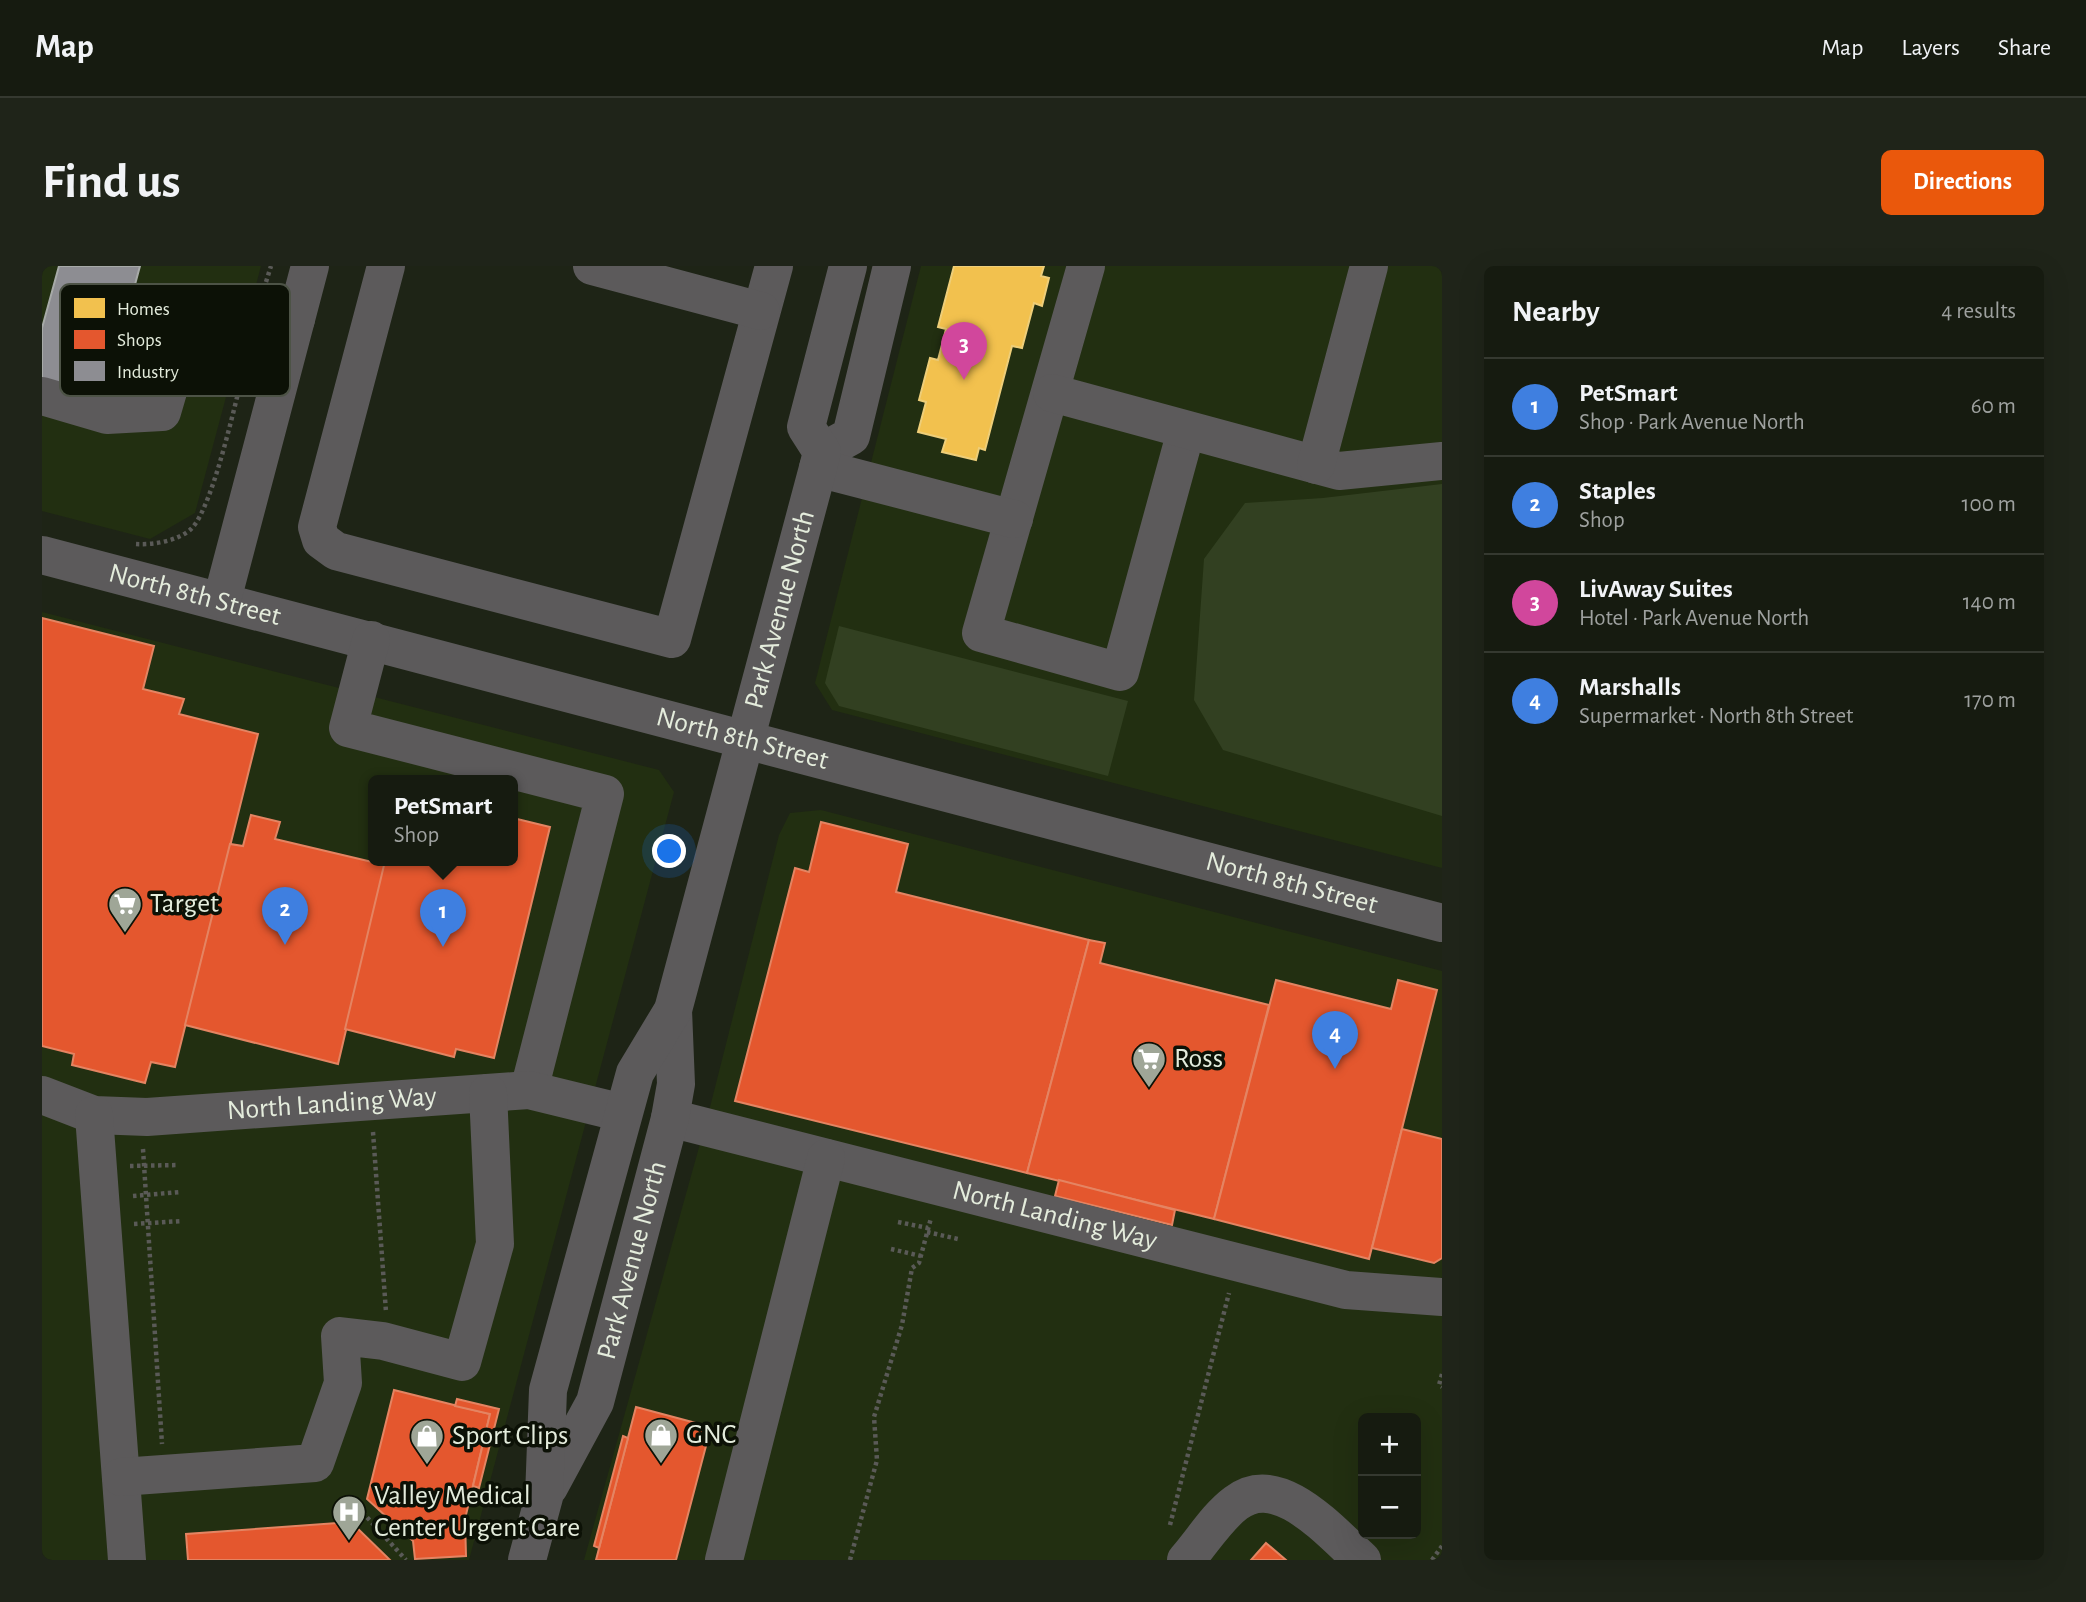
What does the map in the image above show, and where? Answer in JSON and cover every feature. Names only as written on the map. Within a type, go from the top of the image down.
[{"type":"street","points":[[290,342],[310,266]]},
{"type":"street","points":[[386,266],[317,527],[321,540],[336,551],[672,639],[774,266]]},
{"type":"street","points":[[592,266],[761,312]]},
{"type":"street","points":[[820,460],[806,427],[848,266]]},
{"type":"street","points":[[820,460],[851,436],[892,266]]},
{"type":"street","points":[[1086,266],[1052,393],[981,633],[1120,672],[1186,430]]},
{"type":"street","points":[[1316,465],[1369,266]]},
{"type":"street","points":[[290,318],[296,319]]},
{"type":"street","points":[[1052,393],[1339,471],[1442,461]]},
{"type":"street","points":[[42,396],[107,415],[162,412],[167,396]]},
{"type":"street","points":[[222,600],[276,396]]},
{"type":"street","points":[[820,460],[1014,519]]},
{"type":"street","name":"Park Avenue North","points":[[527,1560],[544,1497],[548,1390],[635,1073],[673,1010],[820,460]]},
{"type":"street","name":"North 8th Street","points":[[42,555],[222,600],[745,741],[1442,923]]},
{"type":"street","points":[[371,640],[348,728],[605,794],[528,1090]]},
{"type":"street","name":"Park Avenue North","points":[[544,1497],[595,1402],[670,1118],[676,1084],[673,1010]]},
{"type":"street","name":"North Landing Way","points":[[42,1095],[94,1115],[147,1117],[528,1090],[623,1113]]},
{"type":"street","points":[[121,1477],[315,1463],[343,1383],[340,1336],[383,1341],[462,1362],[495,1244],[488,1093]]},
{"type":"street","points":[[94,1115],[127,1560]]},
{"type":"street","name":"North Landing Way","points":[[670,1118],[1346,1290],[1442,1297]]},
{"type":"street","points":[[724,1560],[826,1158]]},
{"type":"street","points":[[1177,1547],[1248,1495],[1264,1492],[1280,1494],[1294,1503],[1362,1560]]},
{"type":"path","points":[[266,284],[271,266]]},
{"type":"path","points":[[128,542],[157,544],[190,530],[207,507],[236,396]]},
{"type":"path","points":[[373,1121],[386,1316]]},
{"type":"path","points":[[142,1137],[141,1166],[162,1446]]},
{"type":"path","points":[[141,1166],[179,1165]]},
{"type":"path","points":[[144,1195],[180,1192]]},
{"type":"path","points":[[849,1560],[877,1460],[874,1417],[902,1325],[912,1268],[921,1256],[934,1206]]},
{"type":"path","points":[[146,1224],[183,1221]]},
{"type":"path","points":[[898,1222],[958,1239]]},
{"type":"path","points":[[891,1249],[921,1256]]},
{"type":"path","points":[[1177,1547],[1232,1280]]},
{"type":"path","points":[[1442,1374],[1439,1385],[1442,1387]]},
{"type":"path","points":[[353,1502],[407,1560]]},
{"type":"path","points":[[1432,1560],[1442,1546]]},
{"type":"shaded area","points":[[42,266],[261,266],[256,284],[60,284],[60,396],[226,396],[195,513],[150,539],[42,511]]},
{"type":"shaded area","points":[[921,266],[1442,266],[1442,868],[832,710],[815,683]]},
{"type":"shaded area","points":[[1442,484],[1442,816],[1223,750],[1194,700],[1204,559],[1245,503],[1323,498]]},
{"type":"shaded area","points":[[42,612],[659,770],[674,792],[469,1560],[42,1560]]},
{"type":"shaded area","points":[[839,626],[1128,701],[1108,776],[839,706],[825,683]]},
{"type":"shaded area","points":[[821,810],[1442,971],[1442,1560],[584,1560],[708,1115],[779,835],[790,813]]},
{"type":"building: Homes","points":[[954,266],[1044,266],[1041,276],[1049,278],[1042,306],[1034,303],[1022,348],[1012,346],[985,450],[979,448],[976,460],[942,452],[946,439],[918,432],[926,402],[919,400],[930,358],[938,360],[946,329],[938,327]]},
{"type":"building: Shops","name":"Target","points":[[42,618],[154,646],[143,689],[184,699],[179,714],[258,734],[175,1067],[151,1062],[145,1083],[72,1065],[74,1054],[42,1046]]},
{"type":"building: Shops","points":[[251,815],[280,822],[275,839],[368,861],[368,866],[385,866],[338,1064],[185,1025],[230,844],[243,846]]},
{"type":"building: Shops","points":[[518,819],[550,827],[494,1058],[456,1049],[454,1057],[345,1029],[384,866],[518,866]]},
{"type":"building: Shops","points":[[821,822],[908,844],[896,892],[1089,940],[1027,1173],[735,1101],[795,868],[809,872]]},
{"type":"building: Shops","name":"Ross","points":[[1089,940],[1105,943],[1100,963],[1269,1005],[1214,1219],[1027,1173]]},
{"type":"building: Shops","points":[[1276,980],[1391,1009],[1398,980],[1437,990],[1369,1259],[1214,1219]]},
{"type":"building: Shops","points":[[1402,1129],[1442,1139],[1442,1258],[1434,1263],[1372,1248]]},
{"type":"building: Shops","points":[[1059,1180],[1175,1210],[1172,1225],[1055,1196]]},
{"type":"building: Shops","points":[[394,1390],[490,1414],[465,1519],[466,1556],[415,1559],[413,1541],[367,1499]]},
{"type":"building: Shops","points":[[457,1399],[499,1409],[479,1488],[473,1486],[490,1414],[455,1406]]},
{"type":"building: Shops","points":[[636,1407],[711,1427],[676,1560],[596,1560]]},
{"type":"building: Shops","points":[[623,1436],[628,1438],[599,1548],[594,1546]]},
{"type":"building: Shops","points":[[351,1522],[390,1560],[188,1560],[186,1534]]},
{"type":"building: Shops","points":[[1266,1543],[1286,1560],[1251,1560]]},
{"type":"building: Industry","points":[[59,266],[140,266],[135,284],[60,284],[60,391],[42,386],[42,328]]},
{"type":"building: Industry","points":[[78,396],[105,396],[103,403]]},
{"type":"place","name":"LivAway Suites","points":[[964,380]]},
{"type":"place","name":"Target","points":[[125,934]]},
{"type":"place","name":"Staples","points":[[285,945]]},
{"type":"place","name":"PetSmart","points":[[443,947]]},
{"type":"place","name":"Marshalls","points":[[1335,1069]]},
{"type":"place","name":"Ross","points":[[1149,1089]]},
{"type":"place","name":"GNC","points":[[661,1465]]},
{"type":"place","name":"Sport Clips","points":[[427,1466]]},
{"type":"place","name":"Valley Medical Center Urgent Care","points":[[349,1542]]}]
